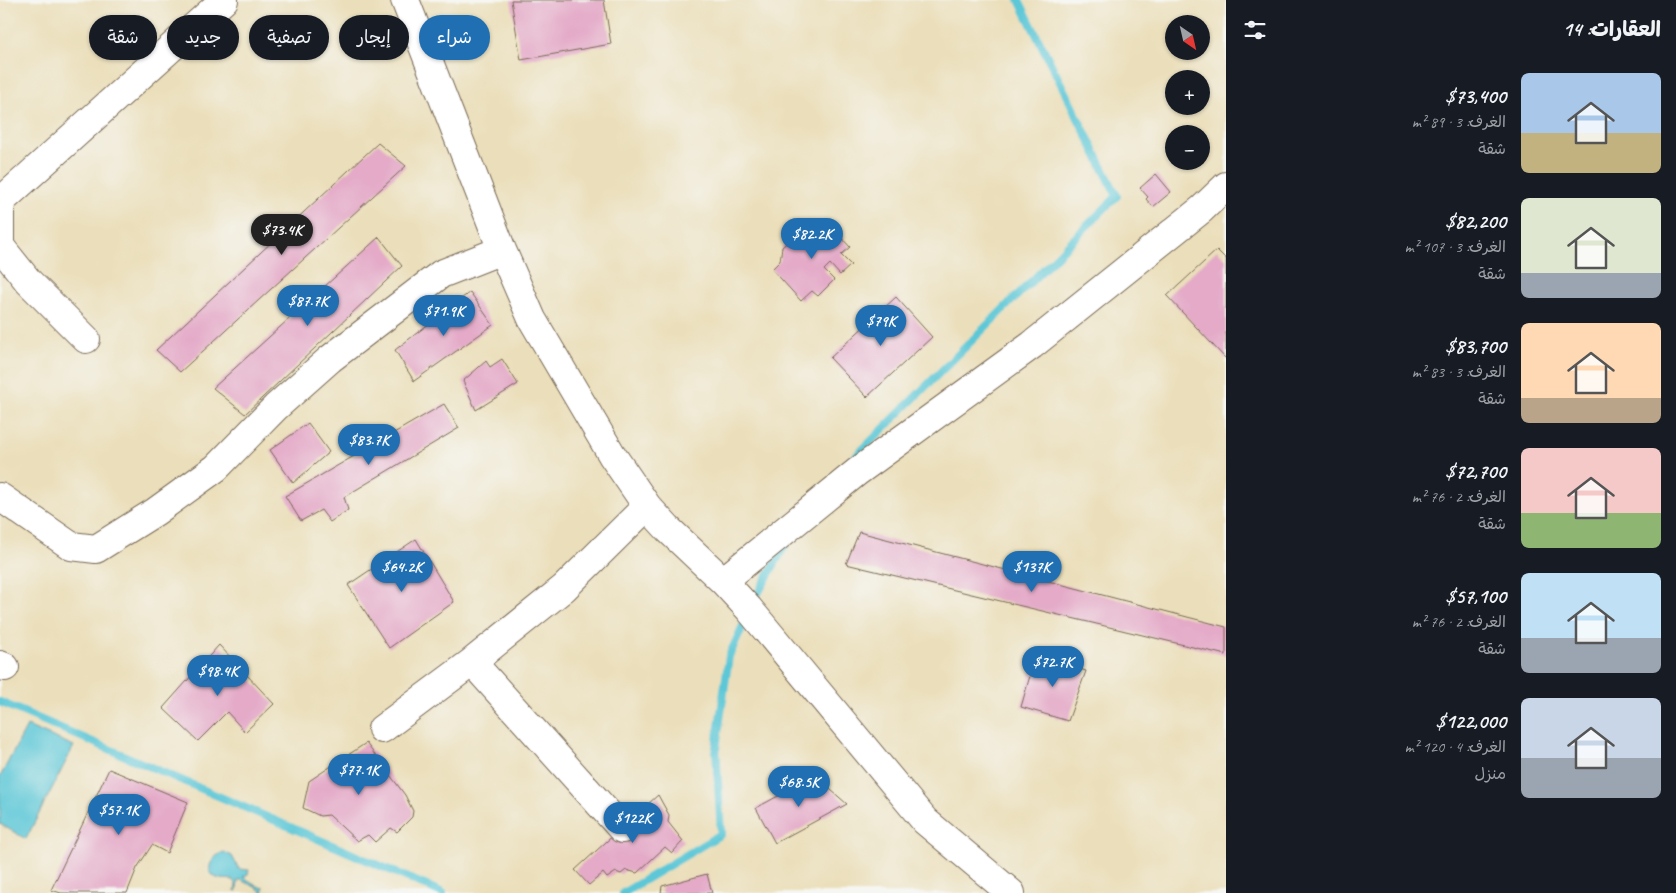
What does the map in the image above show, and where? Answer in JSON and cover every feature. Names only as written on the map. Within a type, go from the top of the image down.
[{"type":"street","points":[[86,340],[28,281],[0,246],[0,202],[224,0]]},
{"type":"street","points":[[405,0],[502,250],[532,319],[612,455],[647,506],[668,529],[729,587],[925,821],[1011,893]]},
{"type":"street","points":[[729,587],[857,472],[1032,345],[1202,209],[1226,186]]},
{"type":"street","points":[[0,497],[71,546],[96,549],[155,512],[216,468],[276,406],[330,359],[441,274],[502,250]]},
{"type":"street","points":[[382,729],[472,662],[564,588],[647,506]]},
{"type":"street","points":[[472,662],[622,829]]},
{"type":"water","points":[[27,726],[74,746],[26,839],[0,824],[0,777]]},
{"type":"water","points":[[224,852],[232,856],[239,869],[249,870],[248,874],[243,877],[264,888],[262,893],[259,889],[241,880],[238,880],[237,891],[235,891],[236,885],[233,880],[219,879],[213,875],[210,871],[211,864],[216,856]]},
{"type":"building","points":[[511,0],[604,0],[611,44],[521,60]]},
{"type":"building","points":[[378,143],[406,166],[180,372],[156,350]]},
{"type":"building","points":[[1156,174],[1171,192],[1153,207],[1146,199],[1148,197],[1140,188]]},
{"type":"building","points":[[829,224],[850,247],[841,255],[851,265],[840,275],[830,264],[824,270],[834,280],[818,296],[812,291],[801,301],[772,269],[780,261],[782,247],[805,227]]},
{"type":"building","points":[[379,237],[402,266],[245,414],[213,388]]},
{"type":"building","points":[[1217,250],[1226,259],[1226,359],[1167,296]]},
{"type":"building","points":[[470,292],[493,325],[414,381],[395,350]]},
{"type":"building","points":[[896,297],[932,337],[867,397],[830,358]]},
{"type":"building","points":[[502,359],[518,384],[476,410],[463,381],[486,361],[490,367]]},
{"type":"building","points":[[444,404],[459,428],[344,497],[348,510],[330,522],[321,510],[301,521],[285,496]]},
{"type":"building","points":[[308,423],[329,452],[293,483],[270,450]]},
{"type":"building","points":[[859,532],[1226,627],[1226,655],[846,564]]},
{"type":"building","points":[[416,539],[454,602],[389,648],[348,585]]},
{"type":"building","points":[[219,645],[274,704],[245,732],[227,712],[198,741],[163,708]]},
{"type":"building","points":[[1036,655],[1086,671],[1068,721],[1021,707]]},
{"type":"building","points":[[366,743],[405,795],[413,811],[412,817],[397,832],[391,828],[375,842],[368,835],[357,841],[329,815],[320,816],[303,808],[309,781]]},
{"type":"building","points":[[109,769],[188,802],[167,853],[152,845],[137,868],[127,893],[61,893],[51,890]]},
{"type":"building","points":[[815,776],[847,804],[775,843],[756,808]]},
{"type":"building","points":[[658,795],[669,815],[668,822],[683,841],[672,853],[665,847],[637,873],[626,870],[621,874],[616,872],[607,878],[603,873],[589,885],[575,870]]},
{"type":"building","points":[[707,874],[712,893],[661,893],[662,886]]},
{"type":"waterway","points":[[851,461],[1117,196],[1019,0]]},
{"type":"waterway","points":[[752,604],[787,542]]},
{"type":"waterway","points":[[623,893],[721,834],[716,748],[729,656],[748,615]]},
{"type":"waterway","points":[[0,702],[443,893]]}]
